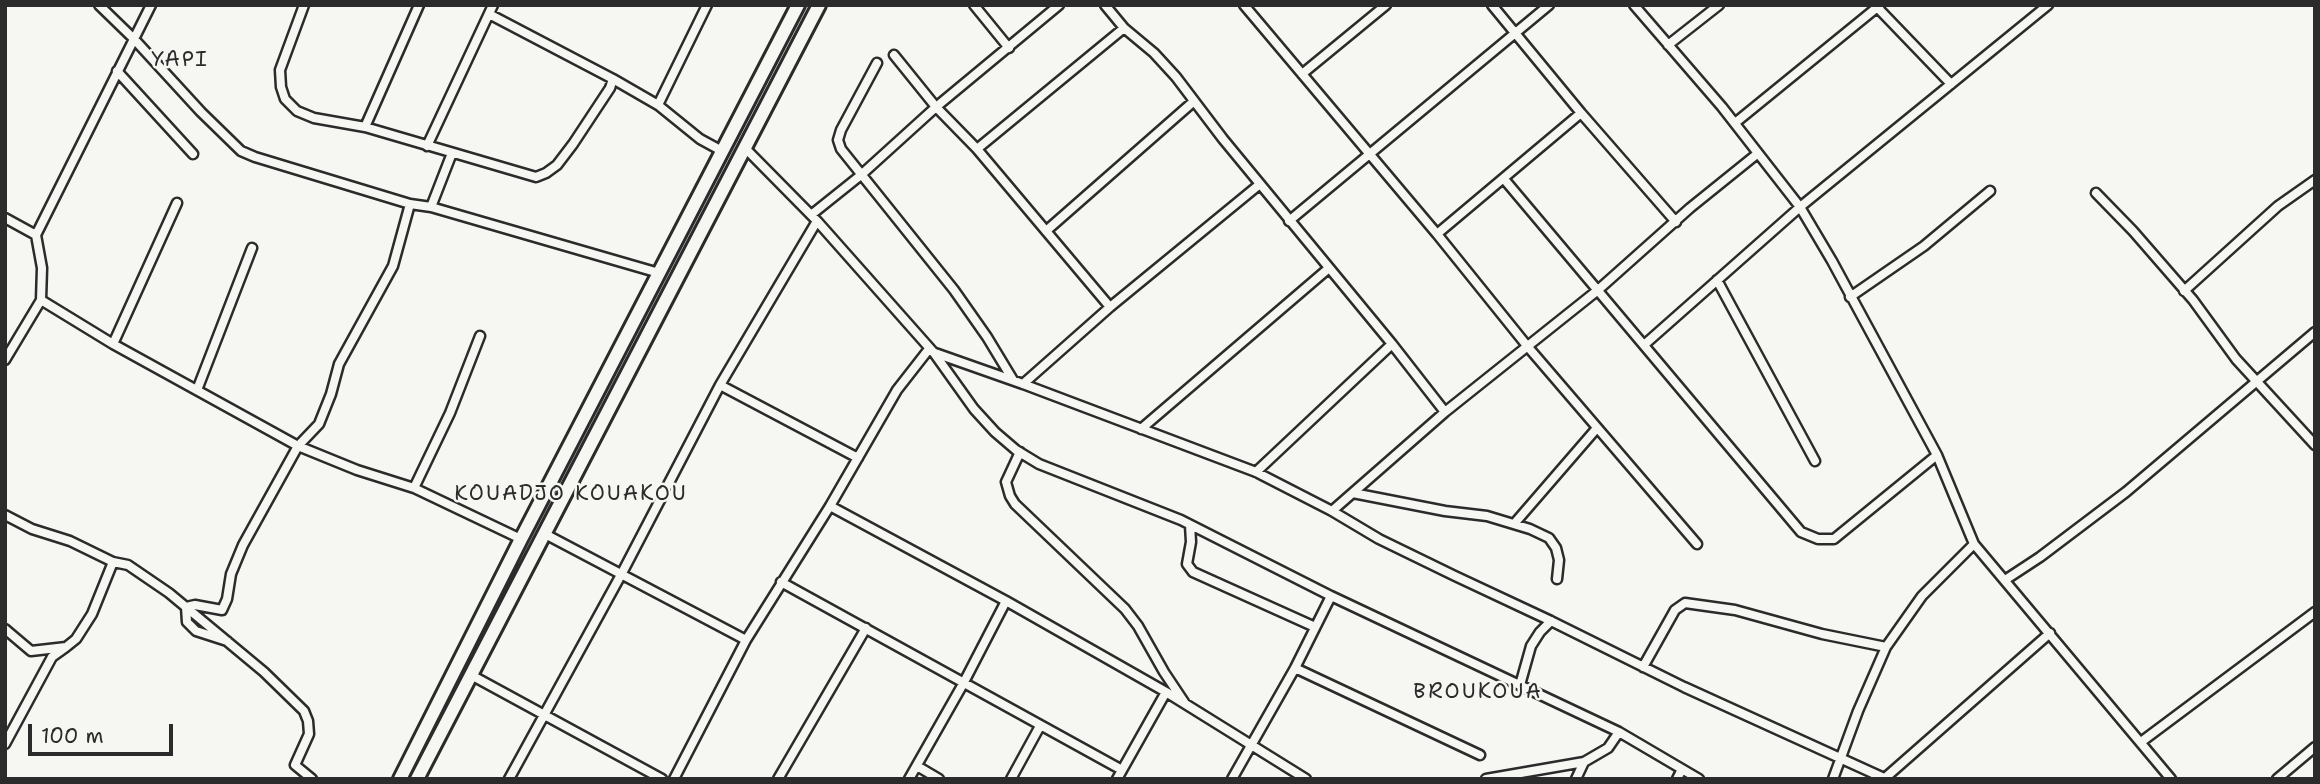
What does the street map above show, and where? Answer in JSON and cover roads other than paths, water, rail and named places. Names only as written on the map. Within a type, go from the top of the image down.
[{"type":"main road","points":[[400,779],[798,5]]},
{"type":"main road","points":[[417,779],[819,5]]},
{"type":"street","points":[[99,5],[134,38],[201,112],[241,151],[255,158],[410,204],[431,207],[659,272]]},
{"type":"street","points":[[5,360],[41,300],[42,268],[36,236],[151,5]]},
{"type":"street","points":[[304,5],[280,70],[285,99],[297,111],[314,118],[365,127],[527,176],[536,177],[556,165],[573,144],[610,88],[613,79]]},
{"type":"street","points":[[365,127],[419,5]]},
{"type":"street","points":[[427,146],[493,5]]},
{"type":"street","points":[[658,105],[707,5]]},
{"type":"street","points":[[974,5],[1009,48]]},
{"type":"street","points":[[509,779],[622,573],[720,385],[814,218],[936,107],[1059,5]]},
{"type":"street","points":[[1105,5],[1124,28],[1154,53],[1445,412]]},
{"type":"street","points":[[1244,5],[1437,234],[1528,347],[1697,544]]},
{"type":"street","points":[[1302,74],[1386,5]]},
{"type":"street","points":[[1492,5],[1676,222]]},
{"type":"street","points":[[1289,220],[1549,5]]},
{"type":"street","points":[[1634,5],[1735,123],[1800,207],[1937,455],[1974,544],[2171,779]]},
{"type":"street","points":[[1668,46],[1719,5]]},
{"type":"street","points":[[1644,345],[1800,207],[2048,5]]},
{"type":"street","points":[[1735,123],[1877,6],[1951,84]]},
{"type":"street","points":[[489,14],[658,105],[700,139],[722,151]]},
{"type":"street","points":[[977,149],[1124,28]]},
{"type":"street","points":[[894,55],[1110,307]]},
{"type":"street","points":[[877,64],[841,130],[838,139],[841,149],[954,290],[988,337],[1013,380]]},
{"type":"street","points":[[117,71],[193,153]]},
{"type":"street","points":[[1046,231],[1193,102]]},
{"type":"street","points":[[1437,234],[1581,113]]},
{"type":"street","points":[[745,148],[814,218],[932,351],[974,409],[995,432],[1020,452],[1039,464],[1190,525],[1331,596],[1619,732],[1699,779]]},
{"type":"street","points":[[431,207],[452,153]]},
{"type":"street","points":[[1332,511],[1445,412],[1598,290],[1757,154]]},
{"type":"street","points":[[1504,179],[1801,532],[1818,539],[1833,539],[1937,455]]},
{"type":"street","points":[[2184,290],[2278,206],[2315,180]]},
{"type":"street","points":[[1023,384],[1110,307],[1260,184]]},
{"type":"street","points":[[1850,297],[1924,246],[1990,191]]},
{"type":"street","points":[[2096,194],[2133,230],[2184,290],[2236,359],[2315,445]]},
{"type":"street","points":[[113,344],[177,203]]},
{"type":"street","points":[[186,607],[194,605],[222,610],[227,599],[231,574],[243,545],[298,446],[319,424],[339,364],[393,266],[410,204]]},
{"type":"street","points":[[5,218],[36,236]]},
{"type":"street","points":[[197,390],[252,248]]},
{"type":"street","points":[[1141,429],[1329,268]]},
{"type":"street","points":[[1717,280],[1815,461]]},
{"type":"street","points":[[41,300],[113,344],[298,446],[357,470],[414,488],[521,540]]},
{"type":"street","points":[[2005,580],[2126,492],[2315,332]]},
{"type":"street","points":[[414,488],[450,413],[480,336]]},
{"type":"street","points":[[1256,472],[1392,344]]},
{"type":"street","points":[[932,351],[1256,472],[1332,511],[1379,539],[1643,667],[1886,779],[2050,633]]},
{"type":"street","points":[[674,779],[746,640],[830,506],[897,390],[932,351]]},
{"type":"street","points":[[720,385],[858,458]]},
{"type":"street","points":[[1514,524],[1597,428]]},
{"type":"street","points":[[1020,452],[1006,482],[1010,496],[1016,505],[1125,610],[1138,626],[1186,705]]},
{"type":"street","points":[[1353,493],[1445,511],[1487,516],[1549,538],[1556,548],[1559,560],[1557,579]]},
{"type":"street","points":[[830,506],[1006,601],[1166,692],[1306,779]]},
{"type":"street","points":[[5,515],[113,562],[123,563],[147,576],[227,640],[304,711],[309,734],[295,765],[312,779]]},
{"type":"street","points":[[1190,525],[1191,542],[1187,564],[1193,572],[1315,627]]},
{"type":"street","points":[[545,534],[746,640]]},
{"type":"street","points":[[1833,779],[1886,647],[1922,596],[1974,544]]},
{"type":"street","points":[[6,740],[52,657],[76,639],[92,614],[113,562]]},
{"type":"street","points":[[781,582],[1122,770]]},
{"type":"street","points":[[1231,779],[1295,668],[1331,596]]},
{"type":"street","points":[[909,779],[1006,601]]},
{"type":"street","points":[[1643,667],[1675,610],[1685,603],[1735,610],[1822,634],[1886,647]]},
{"type":"street","points":[[2141,742],[2315,612]]},
{"type":"street","points":[[1520,685],[1531,646],[1551,621]]},
{"type":"street","points":[[778,779],[866,628]]},
{"type":"street","points":[[5,629],[31,651],[66,647]]},
{"type":"street","points":[[1295,668],[1480,755]]},
{"type":"street","points":[[471,675],[662,779]]},
{"type":"street","points":[[1117,779],[1166,692]]},
{"type":"street","points":[[1011,779],[1040,726]]},
{"type":"street","points":[[1486,779],[1584,762],[1608,748],[1619,732]]},
{"type":"street","points":[[2277,779],[2315,747]]},
{"type":"street","points":[[1576,779],[1584,762]]},
{"type":"street","points":[[917,766],[939,779]]},
{"type":"street","points":[[1677,779],[1682,769]]},
{"type":"district","name":"YAPI","points":[[180,61]]},
{"type":"district","name":"KOUADJO KOUAKOU","points":[[571,495]]},
{"type":"district","name":"BROUKOUA","points":[[1478,693]]}]
